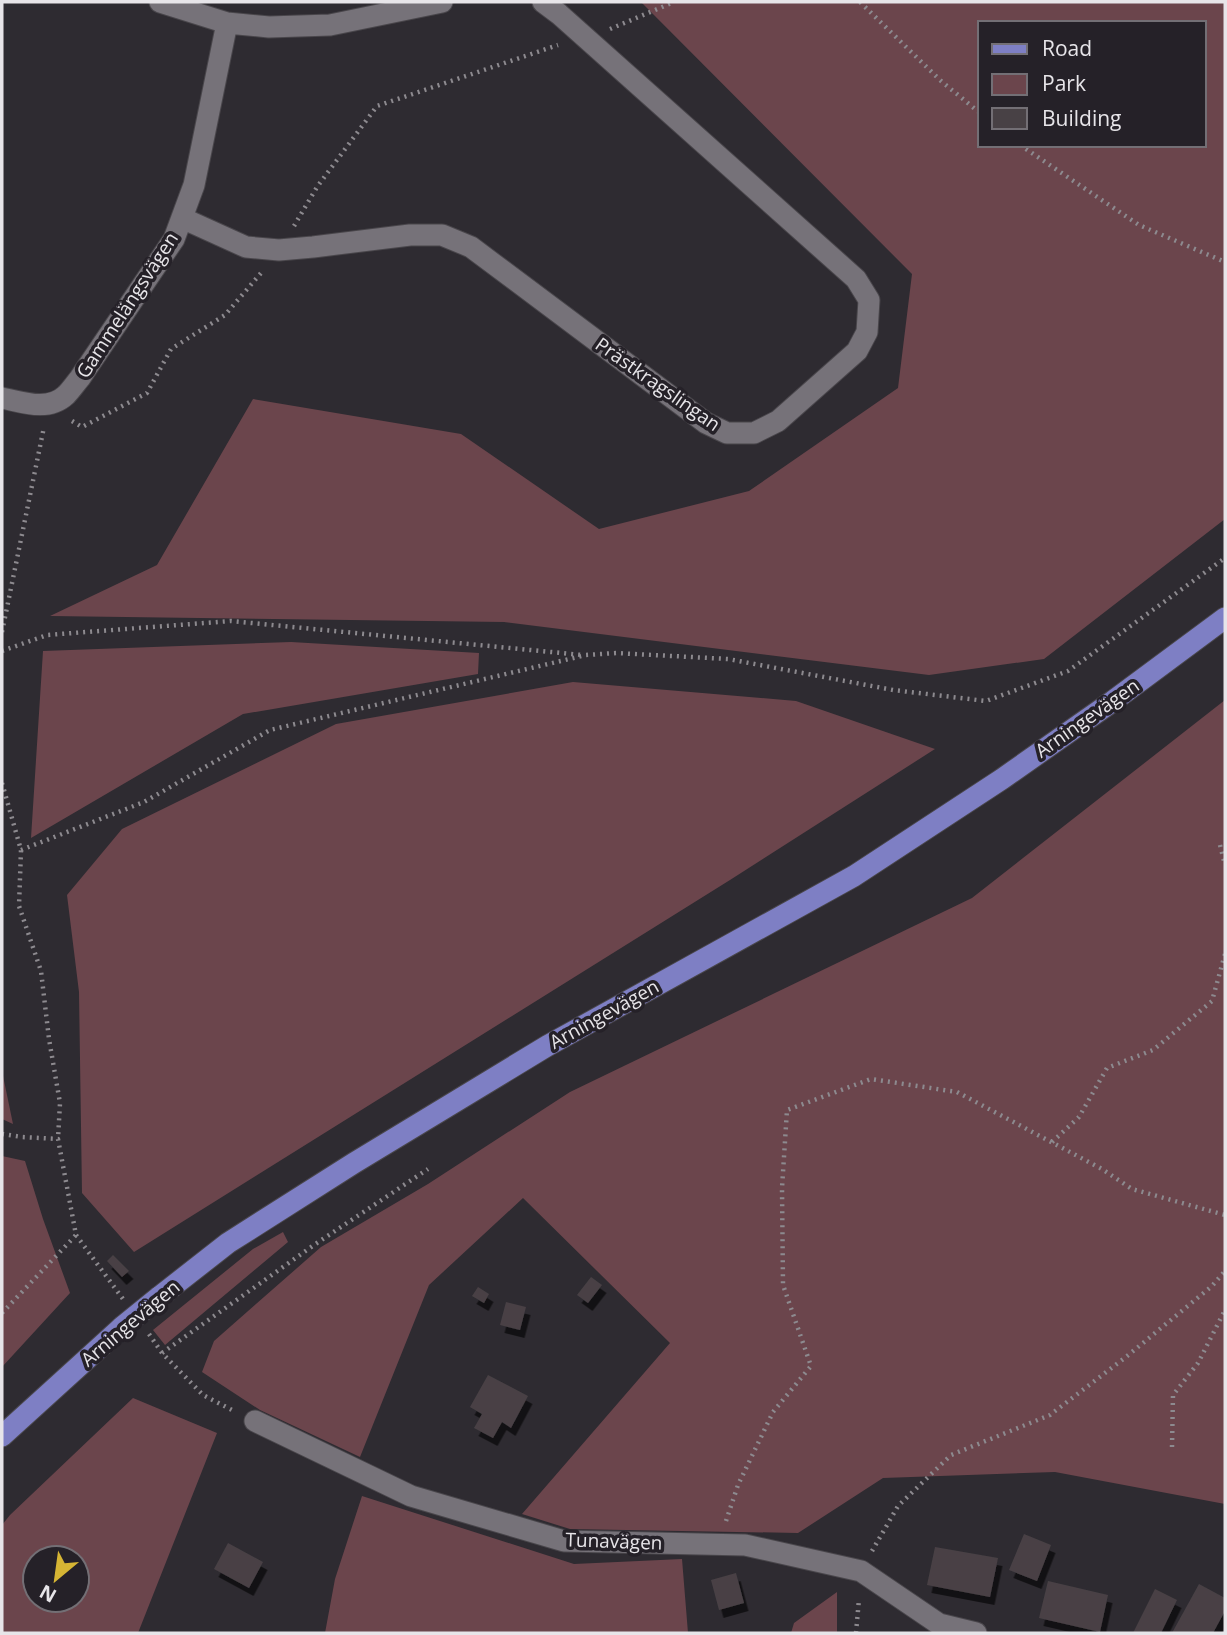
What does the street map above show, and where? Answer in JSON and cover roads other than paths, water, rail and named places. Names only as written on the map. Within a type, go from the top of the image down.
[{"type":"main road","name":"Arningevägen","points":[[2,1436],[126,1318],[159,1297],[228,1243],[535,1053],[854,876],[1080,725],[1225,618]]},
{"type":"street","points":[[160,2],[227,23],[269,27],[330,25],[442,2]]},
{"type":"street","name":"Prästkragslingan","points":[[182,218],[246,247],[279,250],[410,235],[442,235],[471,247],[706,423],[727,433],[754,433],[778,421],[857,351],[867,332],[869,300],[856,279],[543,2]]},
{"type":"street","name":"Gammelängsvägen","points":[[2,398],[49,405],[64,397],[80,378],[174,239],[194,185],[227,23]]},
{"type":"street","name":"Tunavägen","points":[[255,1421],[411,1496],[564,1541],[745,1545],[861,1571],[939,1624],[976,1633]]}]
